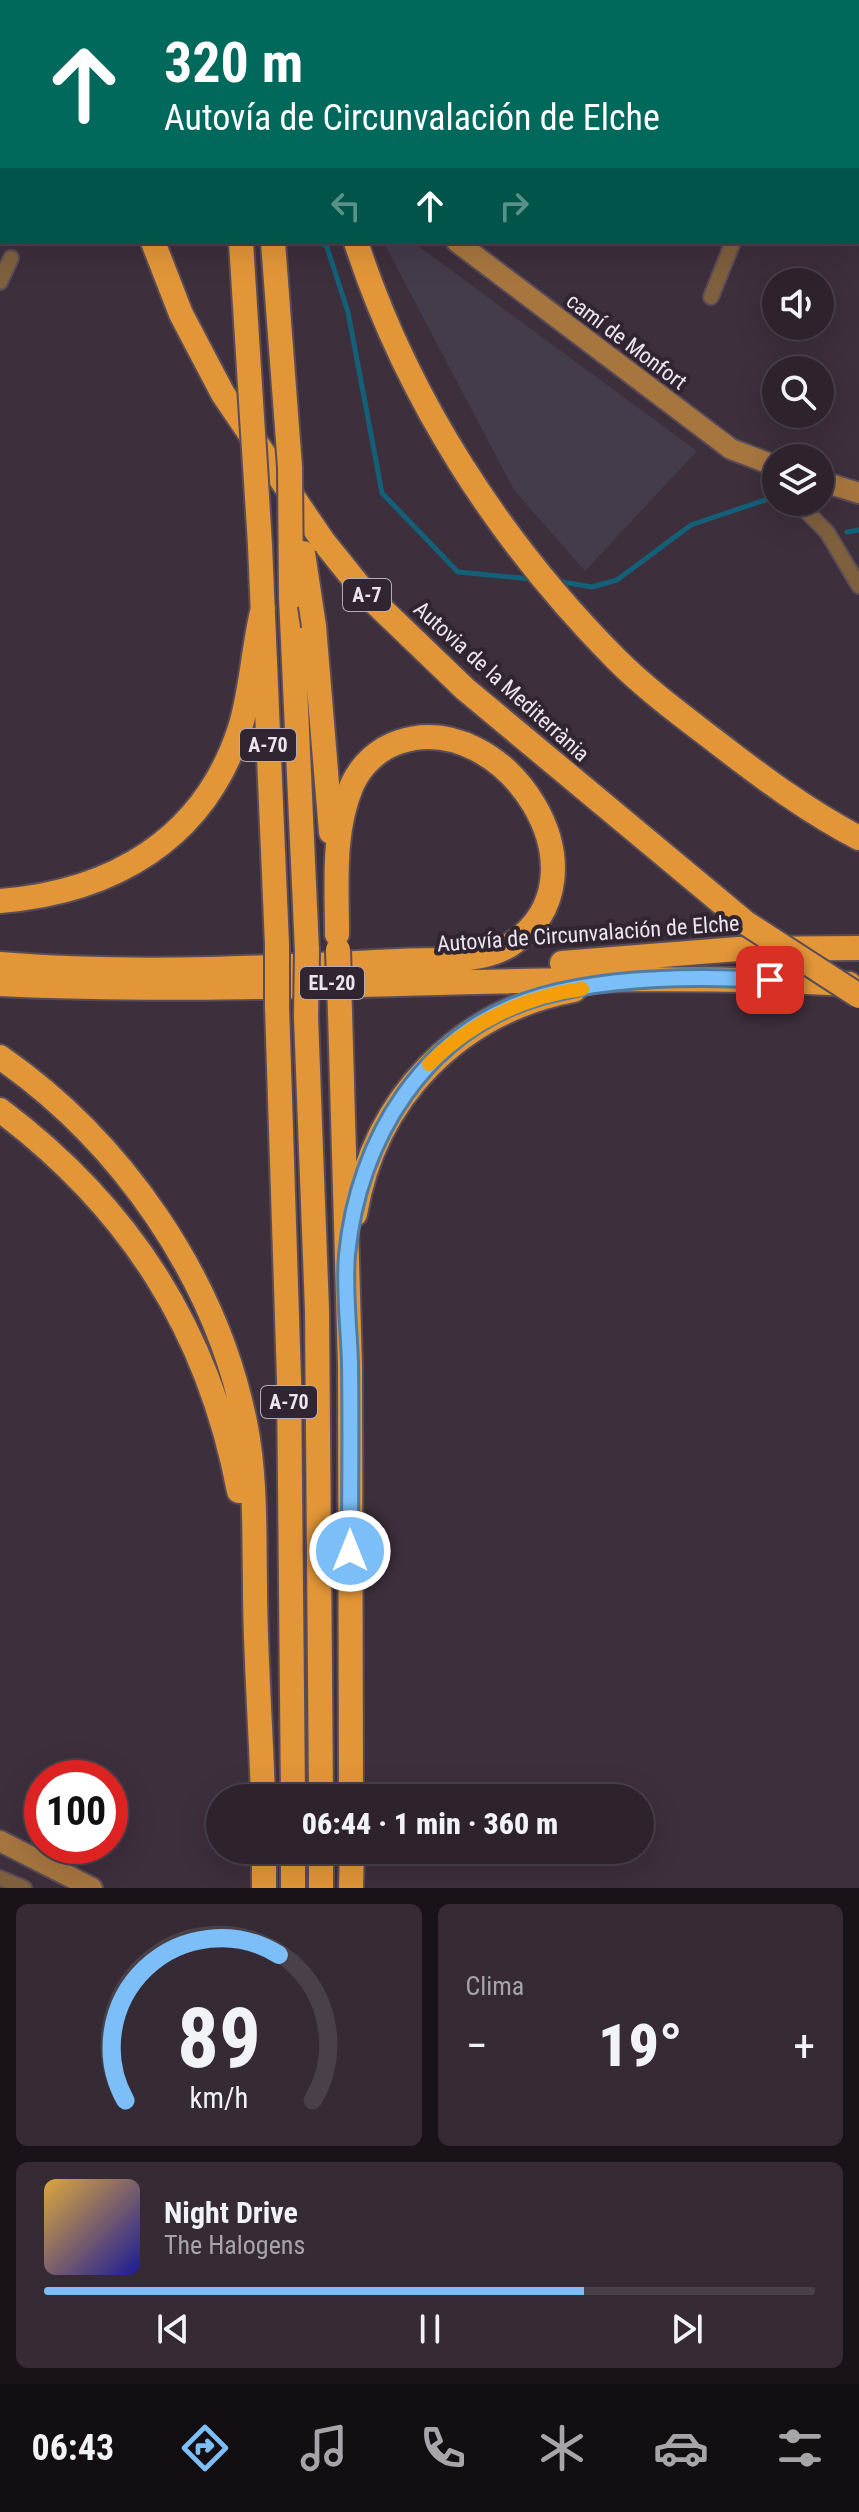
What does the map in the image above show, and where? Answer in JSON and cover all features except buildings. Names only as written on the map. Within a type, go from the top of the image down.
[{"type":"highway","name":"Autovia de la Mediterrània","points":[[154,244],[181,314],[223,394],[323,541],[364,592],[465,689],[746,923],[859,996]]},
{"type":"highway","name":"A-70","points":[[241,244],[260,545],[277,945],[289,1379],[293,1784]]},
{"type":"highway","name":"A-70","points":[[273,244],[290,467],[291,597],[326,950],[306,1017],[316,1295],[321,1784]]},
{"type":"highway","points":[[357,245],[407,369],[445,439],[488,507],[527,557],[617,660],[669,706],[771,784],[859,838]]},
{"type":"highway","points":[[290,467],[314,626],[326,950],[340,1012],[347,1255],[351,1784]]},
{"type":"highway","points":[[0,901],[61,894],[95,883],[148,854],[187,820],[209,793],[241,726],[263,608]]},
{"type":"highway","points":[[443,738],[483,752],[524,790],[549,835],[554,858],[552,884],[529,929],[513,943],[497,952],[468,957],[326,950],[343,809],[353,782],[368,760],[387,746],[404,740],[443,738]]},
{"type":"highway","name":"Autovía de Circunvalación de Elche","points":[[326,950],[416,970],[630,960],[738,949],[859,948]]},
{"type":"highway","name":"EL-20","points":[[0,964],[71,970],[165,971],[326,950]]},
{"type":"highway","points":[[347,1255],[359,1190],[385,1123],[412,1083],[449,1044],[514,1007],[542,996],[665,978]]},
{"type":"highway","name":"EL-20","points":[[0,984],[144,987],[665,978],[859,985]]},
{"type":"highway","points":[[0,1057],[62,1105],[97,1140],[141,1194],[181,1255],[202,1297],[233,1377],[245,1423],[257,1542],[255,1584],[262,1784]]},
{"type":"highway","points":[[0,1110],[35,1136],[92,1191],[125,1230],[182,1318],[224,1424],[255,1584]]},
{"type":"highway","points":[[264,1864],[264,1888]]},
{"type":"highway","points":[[293,1864],[293,1888]]},
{"type":"highway","points":[[321,1864],[321,1888]]},
{"type":"highway","points":[[351,1888],[352,1864]]},
{"type":"street","name":"camí de Monfort","points":[[460,244],[731,449],[762,464]]},
{"type":"street","points":[[711,297],[732,244]]},
{"type":"street","points":[[0,282],[11,258]]},
{"type":"street","points":[[834,485],[859,493]]},
{"type":"street","points":[[811,516],[827,532],[859,586]]},
{"type":"street","points":[[0,1841],[92,1888]]},
{"type":"street","points":[[0,1878],[24,1888]]},
{"type":"shaded area","points":[[416,244],[697,451],[585,571],[514,490],[385,245]]},
{"type":"waterway","points":[[323,244],[348,312],[382,493],[458,572],[531,579]]},
{"type":"waterway","points":[[557,581],[592,587],[617,580],[691,525],[762,501]]},
{"type":"waterway","points":[[847,532],[859,530]]},
{"type":"slow traffic","points":[[429,1064],[449,1044],[514,1007],[542,996],[582,989]]},
{"type":"route","points":[[350,1551],[347,1255],[359,1190],[370,1156],[397,1103],[449,1044],[514,1007],[542,996],[665,978],[770,980]]}]
